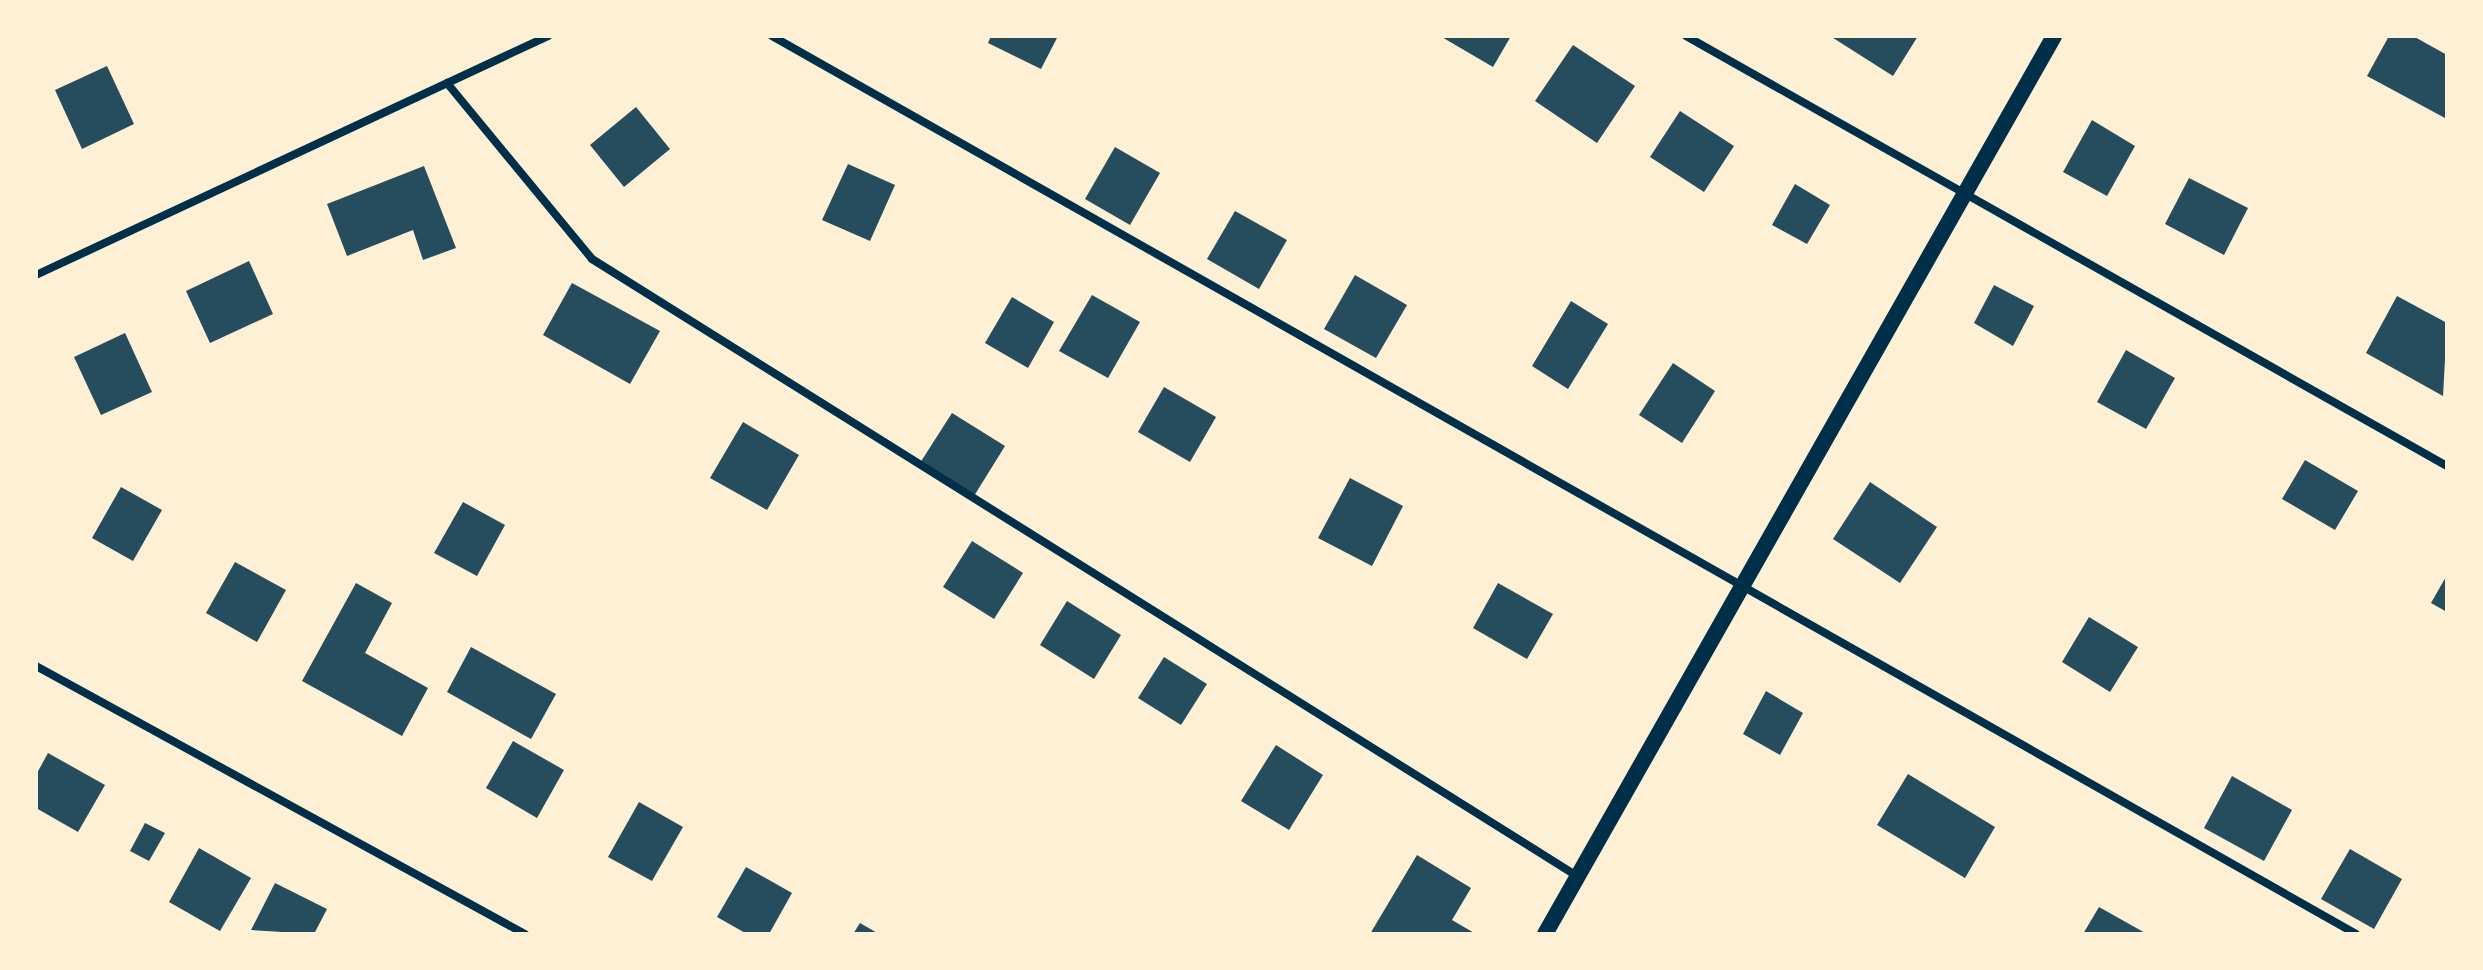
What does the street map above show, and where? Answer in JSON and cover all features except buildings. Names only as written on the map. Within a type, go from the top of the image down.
[{"type":"main road","points":[[1545,934],[1959,196],[2054,36]]},
{"type":"street","points":[[36,275],[548,36]]},
{"type":"street","points":[[772,36],[1737,589],[2356,934]]},
{"type":"street","points":[[1686,36],[1959,196],[2447,466]]},
{"type":"street","points":[[447,83],[592,259],[1577,876]]},
{"type":"street","points":[[36,666],[525,934]]}]
